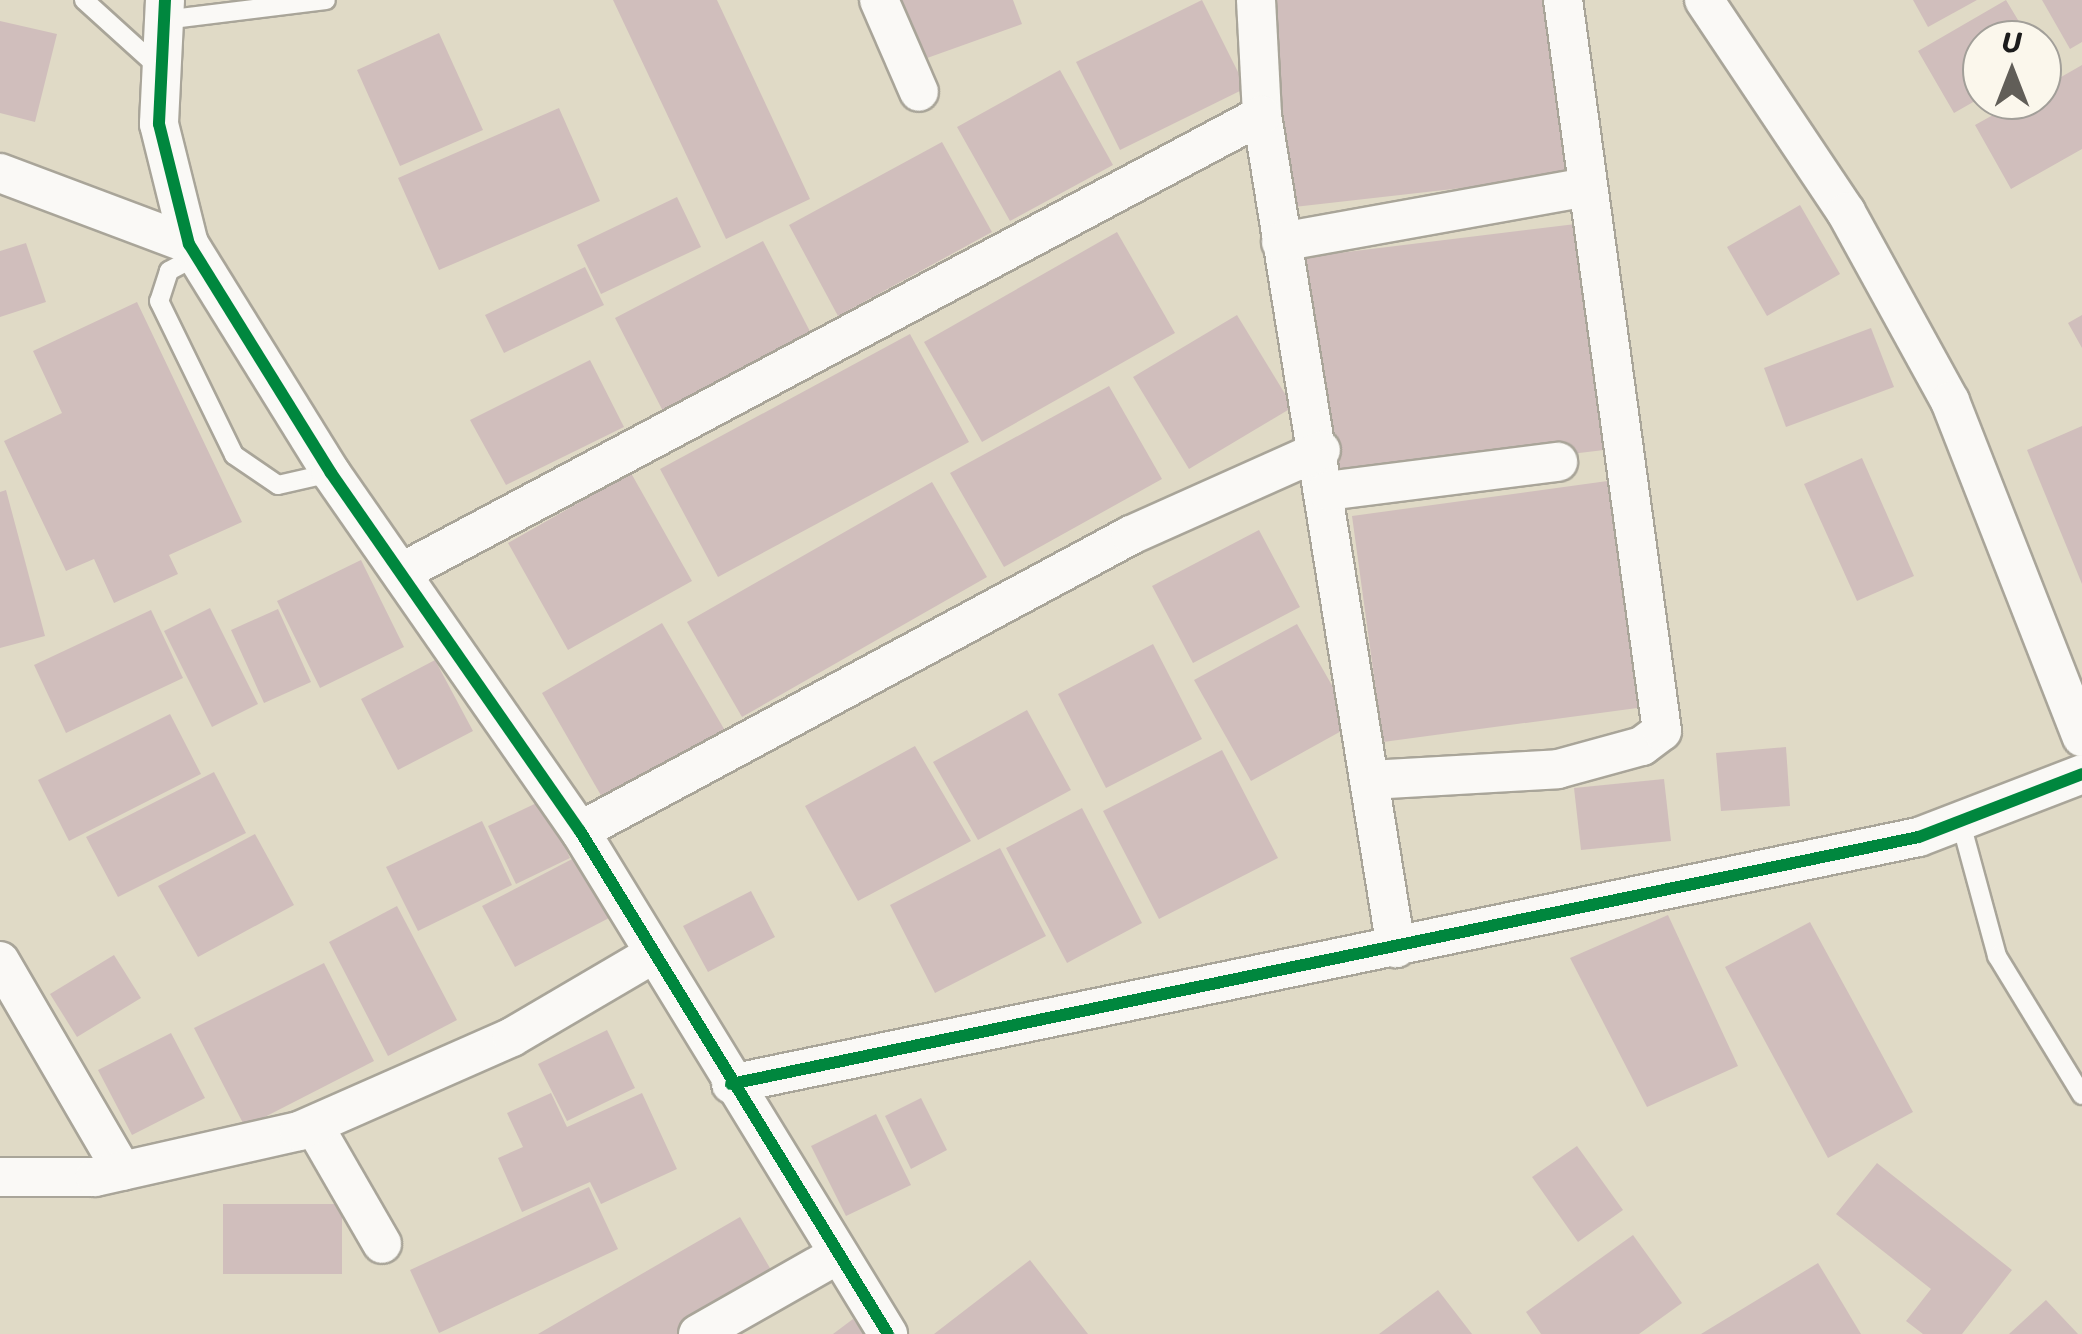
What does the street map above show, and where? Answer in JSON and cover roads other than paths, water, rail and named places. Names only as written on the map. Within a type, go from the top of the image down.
[{"type":"street","points":[[878,0],[919,92]]},
{"type":"street","points":[[1256,0],[1262,116],[1281,242],[1321,450],[1396,948]]},
{"type":"street","points":[[1370,780],[1558,768],[1642,746],[1662,731],[1582,188],[1563,0]]},
{"type":"street","points":[[1704,0],[1846,212],[1950,401],[2082,737]]},
{"type":"street","points":[[165,10],[159,124],[193,250],[331,474],[406,570],[580,832],[731,1084],[888,1334]]},
{"type":"street","points":[[406,570],[1262,116]]},
{"type":"street","points":[[0,173],[193,250]]},
{"type":"street","points":[[1281,242],[1582,188]]},
{"type":"street","points":[[580,832],[1131,535],[1321,450]]},
{"type":"street","points":[[1327,491],[1558,462]]},
{"type":"street","points":[[731,1084],[1396,948],[1962,826],[2082,774]]},
{"type":"street","points":[[0,1178],[122,1171],[314,1126],[512,1036],[652,955]]},
{"type":"street","points":[[0,961],[122,1171]]},
{"type":"street","points":[[314,1126],[382,1244]]},
{"type":"street","points":[[698,1334],[837,1254]]},
{"type":"lane","points":[[84,0],[161,69]]},
{"type":"lane","points":[[165,10],[326,0]]},
{"type":"lane","points":[[193,250],[169,271],[159,301],[234,455],[278,485],[331,474]]},
{"type":"lane","points":[[1962,826],[1997,956],[2082,1096]]}]
